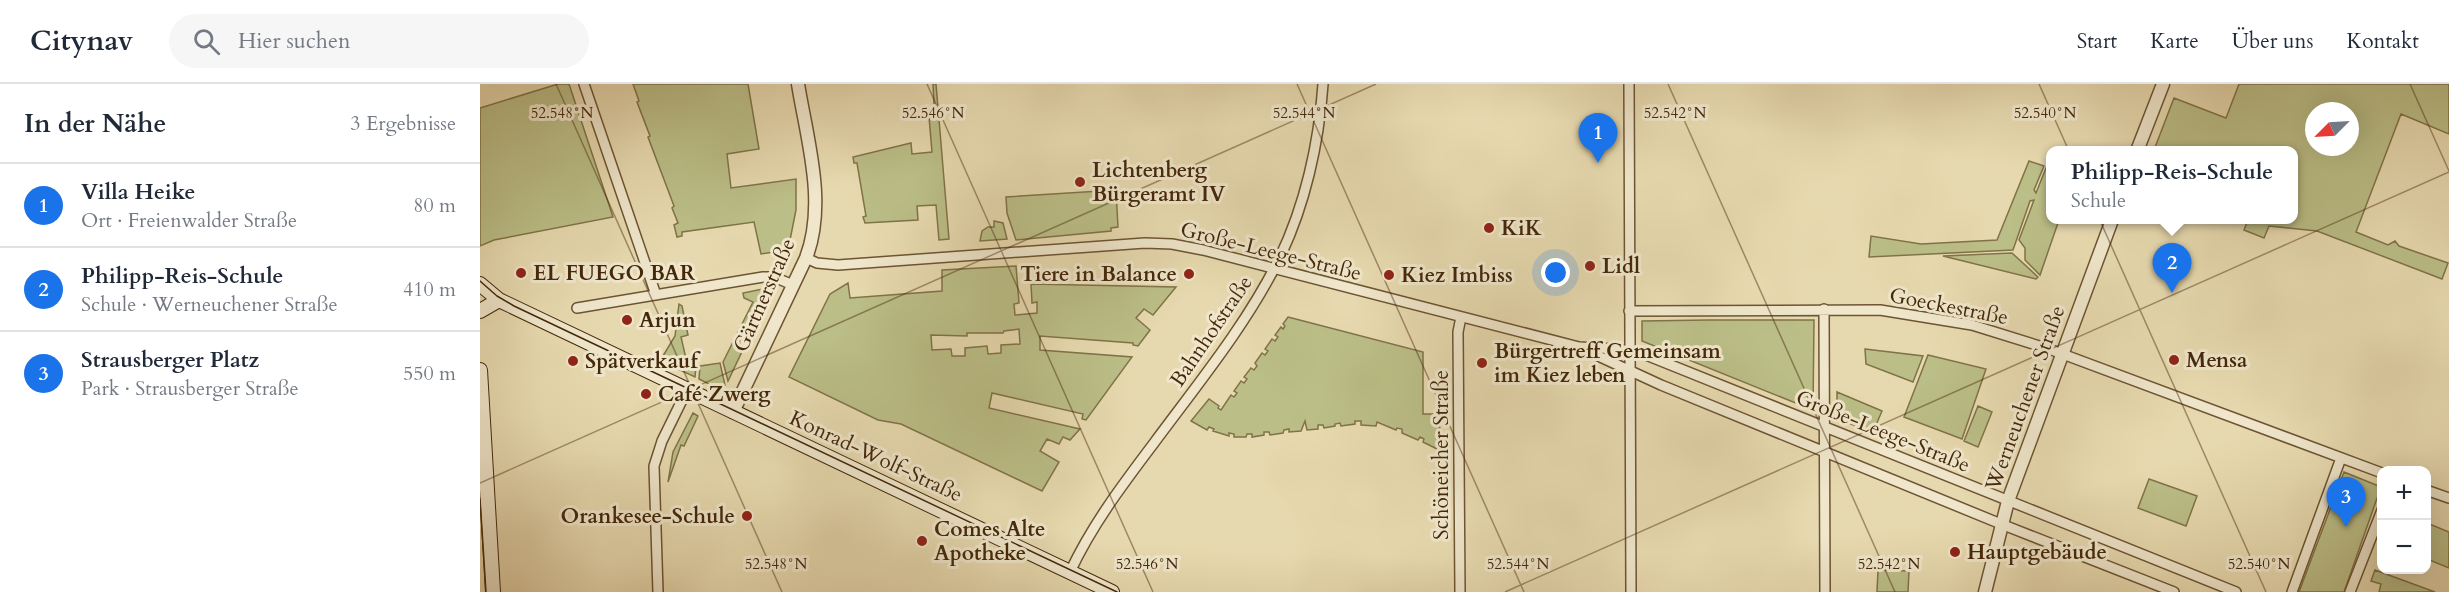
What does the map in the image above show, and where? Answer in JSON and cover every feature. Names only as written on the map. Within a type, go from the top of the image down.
[{"type":"main road","name":"Konrad-Wolf-Straße","points":[[480,284],[499,300],[1104,590]]},
{"type":"main road","points":[[480,311],[499,300]]},
{"type":"main road","points":[[480,370],[494,592]]},
{"type":"street","points":[[584,84],[656,295]]},
{"type":"street","name":"Gärtnerstraße","points":[[733,412],[806,258],[814,218],[815,190],[798,84]]},
{"type":"street","name":"Bahnhofstraße","points":[[1070,572],[1107,507],[1256,300],[1273,269],[1302,200],[1316,140],[1323,84]]},
{"type":"street","points":[[1629,84],[1631,592]]},
{"type":"street","points":[[2140,146],[2163,84]]},
{"type":"street","name":"Werneuchener Straße","points":[[1985,592],[2008,501],[2110,224]]},
{"type":"street","name":"Große-Leege-Straße","points":[[806,258],[817,263],[838,265],[1158,243],[1195,248],[1579,347],[1630,350],[2236,592]]},
{"type":"street","points":[[578,308],[763,277],[774,277],[793,285]]},
{"type":"street","points":[[1824,309],[1825,592]]},
{"type":"street","name":"Goeckestraße","points":[[1629,311],[1880,310],[1935,317],[2000,332],[2061,353],[2377,471]]},
{"type":"street","name":"Schöneicher Straße","points":[[1460,592],[1458,332],[1461,317]]},
{"type":"street","name":"Große-Leege-Straße","points":[[1579,347],[1630,372],[2001,524],[2174,592]]},
{"type":"street","points":[[658,592],[654,466],[662,441],[687,390]]},
{"type":"street","points":[[2292,592],[2341,458]]},
{"type":"street","points":[[2431,491],[2449,498]]},
{"type":"street","points":[[2350,592],[2378,520]]},
{"type":"green space","points":[[558,84],[569,84],[613,217],[494,240],[480,246],[480,108]]},
{"type":"green space","points":[[633,84],[748,84],[759,149],[727,154],[731,188],[796,179],[796,210],[788,250],[761,254],[754,222],[682,232],[682,236],[677,237],[674,225],[678,223],[672,208],[674,206],[648,137],[650,136]]},
{"type":"green space","points":[[933,84],[936,84],[949,239],[939,240],[936,205],[917,206],[918,220],[865,223],[863,217],[866,216],[857,163],[854,163],[853,157],[911,143],[912,154],[932,152],[929,117],[934,104]]},
{"type":"green space","points":[[2239,84],[2449,84],[2449,134],[2401,114],[2356,232],[2388,245],[2395,241],[2399,246],[2448,263],[2442,279],[2317,231],[2269,226],[2264,238],[2244,230],[2246,224],[2298,224],[2298,146],[2156,146],[2174,98],[2226,118]]},
{"type":"green space","points":[[2029,161],[2044,166],[2034,190],[2036,193],[2046,168],[2046,224],[2058,224],[2040,275],[2025,260],[2025,248],[2019,240],[2034,200],[2030,201],[2013,250],[1869,257],[1871,236],[1921,244],[1997,240]]},
{"type":"green space","points":[[1116,190],[1118,227],[1111,228],[1111,231],[1016,240],[1007,213],[1006,197]]},
{"type":"green space","points":[[994,221],[1003,223],[1007,239],[980,241],[982,231],[988,227],[994,227]]},
{"type":"green space","points":[[2012,253],[2038,277],[2036,279],[1943,256]]},
{"type":"green space","points":[[1016,266],[1019,303],[1014,304],[1015,315],[1037,313],[1037,302],[1032,303],[1031,284],[1176,287],[1153,315],[1144,309],[1136,318],[1150,330],[1138,346],[1133,343],[1040,336],[1040,350],[1132,357],[1086,420],[1082,419],[1083,414],[992,393],[989,408],[1080,429],[1070,440],[1063,437],[1059,444],[1047,439],[1040,451],[1059,462],[1042,491],[901,424],[878,420],[789,377],[830,294],[848,283],[850,298],[942,291],[942,270]],"holes":[[[1019,329],[1020,344],[1001,345],[1001,353],[988,354],[987,346],[965,348],[965,356],[952,356],[951,349],[932,350],[931,335],[967,336],[967,333],[1003,333]]]},
{"type":"green space","points":[[768,288],[770,293],[728,381],[723,362],[753,302],[744,298],[743,293]]},
{"type":"green space","points":[[679,304],[682,306],[688,335],[681,337],[687,363],[696,366],[695,377],[660,361],[675,336]]},
{"type":"green space","points":[[1288,317],[1423,352],[1423,414],[1436,414],[1436,417],[1439,417],[1441,451],[1423,442],[1424,439],[1420,437],[1418,440],[1402,433],[1402,429],[1397,428],[1396,430],[1377,422],[1376,426],[1361,425],[1361,421],[1355,421],[1355,424],[1341,426],[1340,423],[1324,428],[1323,425],[1318,425],[1318,429],[1307,430],[1305,421],[1301,431],[1289,432],[1289,429],[1284,430],[1283,433],[1270,435],[1269,432],[1264,432],[1264,435],[1252,437],[1252,434],[1247,434],[1246,437],[1234,437],[1234,434],[1229,433],[1229,436],[1213,431],[1214,429],[1209,427],[1207,430],[1191,421],[1209,399],[1221,410],[1231,395],[1234,397],[1237,393],[1234,391],[1241,381],[1244,383],[1247,379],[1244,377],[1251,368],[1254,370],[1257,366],[1255,363],[1262,353],[1265,355],[1268,351],[1265,349],[1272,339],[1275,341],[1278,337],[1275,335],[1281,327],[1283,329],[1285,326],[1283,324]]},
{"type":"green space","points":[[1814,320],[1813,410],[1642,341],[1642,321]]},
{"type":"green space","points":[[1865,349],[1923,356],[1913,382],[1866,364]]},
{"type":"green space","points":[[1928,355],[1986,369],[1962,439],[1904,417]]},
{"type":"green space","points":[[720,363],[725,385],[717,388],[699,379],[700,366]]},
{"type":"green space","points":[[1837,392],[1882,411],[1873,432],[1837,419]]},
{"type":"green space","points":[[1978,406],[1992,412],[1978,447],[1964,441]]},
{"type":"green space","points":[[693,413],[698,416],[684,446],[681,445],[668,482],[673,452]]},
{"type":"green space","points":[[2344,472],[2377,485],[2377,498],[2344,592],[2299,592]]},
{"type":"green space","points":[[2149,479],[2197,496],[2186,526],[2138,508]]},
{"type":"green space","points":[[2431,525],[2449,532],[2449,568],[2431,561]]},
{"type":"green space","points":[[1878,570],[1909,571],[1908,592],[1877,592]]},
{"type":"green space","points":[[2375,570],[2377,574],[2386,574],[2435,592],[2379,592],[2381,584],[2371,581]]},
{"type":"tram line","points":[[480,281],[497,296],[514,306],[1117,592]]},
{"type":"tram line","points":[[480,499],[486,592]]},
{"type":"place","name":"Villa Heike","points":[[1598,163]]},
{"type":"place","name":"Lichtenberg Bürgeramt IV","points":[[1080,182]]},
{"type":"place","name":"KiK","points":[[1489,228]]},
{"type":"place","name":"Lidl","points":[[1590,266]]},
{"type":"place","name":"EL FUEGO BAR","points":[[521,273]]},
{"type":"place","name":"Tiere in Balance","points":[[1189,274]]},
{"type":"place","name":"Kiez Imbiss","points":[[1389,275]]},
{"type":"place","name":"Philipp-Reis-Schule","points":[[2172,293]]},
{"type":"place","name":"Arjun","points":[[627,320]]},
{"type":"place","name":"Mensa","points":[[2174,360]]},
{"type":"place","name":"Spätverkauf","points":[[573,361]]},
{"type":"place","name":"Bürgertreff Gemeinsam im Kiez leben","points":[[1482,363]]},
{"type":"place","name":"Café Zwerg","points":[[646,394]]},
{"type":"place","name":"Orankesee-Schule","points":[[747,516]]},
{"type":"place","name":"Strausberger Platz","points":[[2346,527]]},
{"type":"place","name":"Comes Alte Apotheke","points":[[922,541]]},
{"type":"place","name":"Hauptgebäude","points":[[1955,552]]}]
